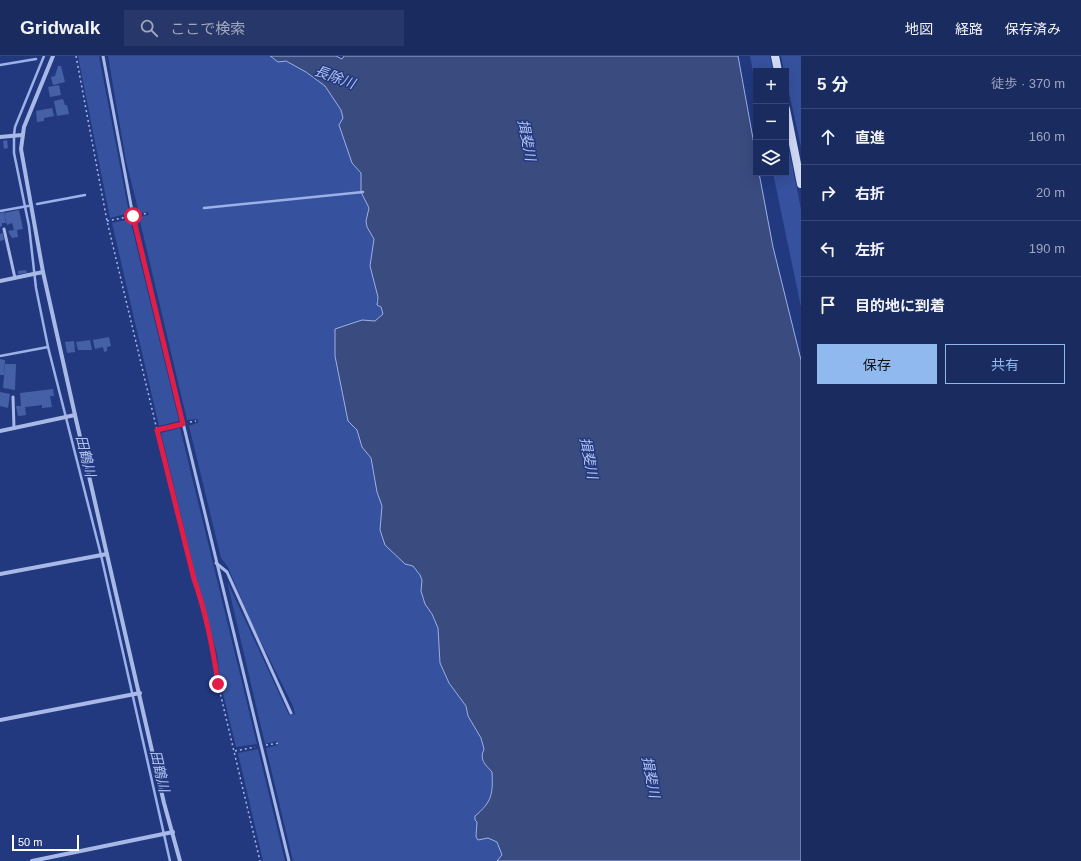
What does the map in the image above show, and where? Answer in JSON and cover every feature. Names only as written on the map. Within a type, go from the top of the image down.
[{"type":"main road","points":[[775,56],[777,68]]},
{"type":"main road","points":[[789,124],[801,184]]},
{"type":"street","points":[[53,56],[20,135],[21,149],[42,273],[73,415],[164,803],[180,861]]},
{"type":"street","points":[[0,137],[20,135]]},
{"type":"street","points":[[0,281],[42,273]]},
{"type":"street","points":[[0,431],[73,415]]},
{"type":"street","points":[[0,574],[106,554]]},
{"type":"street","points":[[0,720],[139,693]]},
{"type":"street","points":[[32,861],[172,832]]},
{"type":"lane","points":[[103,56],[133,216],[289,861]]},
{"type":"lane","points":[[4,229],[15,278]]},
{"type":"lane","points":[[13,397],[14,428]]},
{"type":"lane","points":[[216,563],[227,572],[291,713]]},
{"type":"path","points":[[76,56],[107,221],[194,579],[201,599],[213,652],[218,684],[260,861]]},
{"type":"path","points":[[157,430],[196,421]]},
{"type":"shaded area","points":[[78,56],[99,56],[129,213],[110,218]]},
{"type":"shaded area","points":[[108,56],[269,56],[274,60],[286,61],[306,72],[325,86],[341,110],[343,118],[339,125],[352,163],[361,173],[361,192],[369,208],[366,221],[367,227],[374,239],[370,266],[378,297],[376,301],[383,310],[383,367],[432,615],[438,628],[440,663],[449,683],[466,706],[468,716],[481,738],[484,749],[482,759],[492,772],[505,861],[293,861],[266,748],[278,745],[277,741],[265,744],[227,581],[289,715],[295,714],[293,706],[250,620],[228,567],[221,558],[189,426],[199,422],[197,419],[187,420],[139,217],[149,215],[148,212],[139,213],[126,161]]},
{"type":"shaded area","points":[[750,56],[770,56],[772,68],[753,68],[753,72]]},
{"type":"shaded area","points":[[781,56],[801,56],[801,147],[789,93],[789,68],[783,68]]},
{"type":"shaded area","points":[[789,150],[801,209],[801,307],[774,176],[789,176]]},
{"type":"shaded area","points":[[130,219],[179,421],[159,426],[112,223]]},
{"type":"shaded area","points":[[180,428],[257,744],[236,747],[220,681],[217,654],[196,578],[161,433]]},
{"type":"shaded area","points":[[258,749],[285,861],[263,861],[238,753]]},
{"type":"water","points":[[270,56],[336,56],[342,59],[344,56],[738,56],[753,138],[753,176],[760,176],[773,247],[801,360],[801,861],[497,861],[502,855],[497,842],[488,838],[478,840],[476,837],[477,822],[475,820],[475,816],[488,802],[492,792],[492,772],[482,759],[484,749],[481,738],[468,716],[466,706],[449,683],[440,663],[438,628],[432,614],[425,604],[421,591],[422,580],[420,575],[413,566],[405,564],[385,545],[380,530],[382,506],[377,492],[371,458],[362,447],[357,430],[348,421],[335,356],[335,329],[362,320],[375,321],[383,314],[381,307],[377,305],[378,297],[370,266],[374,239],[367,227],[366,221],[369,208],[361,192],[361,173],[352,163],[339,125],[343,118],[341,110],[325,86],[306,72],[286,61],[278,62]]},
{"type":"building","points":[[58,66],[61,66],[65,82],[53,85],[51,77],[55,76]]},
{"type":"building","points":[[59,85],[61,95],[50,97],[48,87]]},
{"type":"building","points":[[63,99],[65,105],[67,105],[69,114],[57,116],[54,101]]},
{"type":"building","points":[[52,108],[54,116],[44,118],[44,121],[37,122],[36,111]]},
{"type":"building","points":[[7,140],[8,148],[4,149],[3,141]]},
{"type":"building","points":[[19,210],[23,229],[17,230],[18,237],[12,238],[8,231],[14,230],[12,223],[7,225],[4,213]]},
{"type":"building","points":[[4,212],[6,223],[2,223],[2,226],[0,227],[0,213]]},
{"type":"building","points":[[3,233],[4,240],[0,241],[0,234]]},
{"type":"building","points":[[26,270],[27,273],[18,274],[18,271]]},
{"type":"building","points":[[109,337],[111,346],[107,347],[107,351],[104,352],[103,347],[95,349],[93,340]]},
{"type":"building","points":[[90,340],[92,350],[78,350],[76,342]]},
{"type":"building","points":[[74,341],[75,352],[67,353],[65,342]]},
{"type":"building","points":[[0,359],[5,360],[4,375],[0,375]]},
{"type":"building","points":[[5,364],[16,364],[15,390],[3,388]]},
{"type":"building","points":[[53,389],[54,396],[50,396],[52,407],[42,408],[42,405],[25,407],[26,415],[18,416],[16,406],[21,406],[20,393]]},
{"type":"building","points":[[0,392],[10,394],[8,408],[0,406]]},
{"type":"waterway","name":"田鶴川","points":[[44,56],[15,127],[14,153],[29,226],[36,288],[48,347],[101,555],[170,861]]},
{"type":"waterway","points":[[0,65],[36,59]]},
{"type":"waterway","points":[[204,208],[363,192]]},
{"type":"waterway","points":[[37,204],[85,195]]},
{"type":"waterway","points":[[0,211],[28,206]]},
{"type":"waterway","points":[[0,356],[48,347]]},
{"type":"route","points":[[133,216],[183,424],[157,430],[194,579],[201,599],[213,652],[218,684]]},
{"type":"water label","name":"長除川","points":[[335,77]]},
{"type":"water label","name":"揖斐川","points":[[527,140]]},
{"type":"water label","name":"揖斐川","points":[[589,458]]},
{"type":"water label","name":"揖斐川","points":[[651,777]]}]
